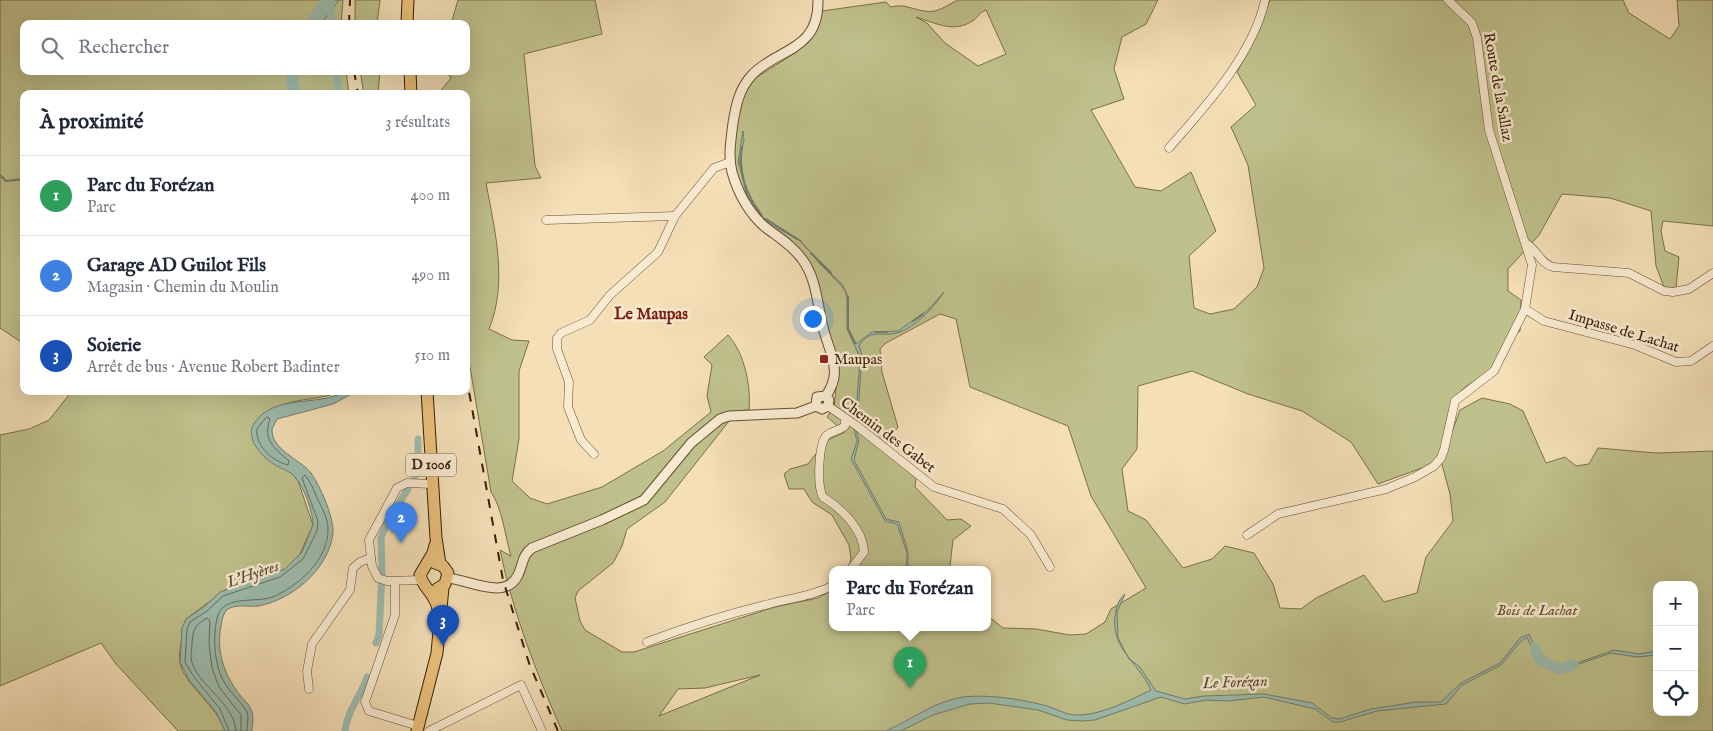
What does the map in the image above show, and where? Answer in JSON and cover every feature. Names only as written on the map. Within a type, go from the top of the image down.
[{"type":"main road","points":[[407,3],[407,20]]},
{"type":"main road","points":[[410,75],[411,90]]},
{"type":"main road","name":"D 1006","points":[[427,395],[436,538],[440,564]]},
{"type":"main road","name":"D 1006","points":[[426,565],[434,553],[436,538]]},
{"type":"main road","points":[[421,729],[435,665],[446,569],[440,564],[433,562],[426,565],[421,572],[424,584],[436,600],[440,617]]},
{"type":"main road","points":[[424,584],[435,590],[445,582]]},
{"type":"street","points":[[818,0],[816,15],[804,40],[795,48],[753,74],[741,90],[731,137],[730,162],[735,181],[746,204],[760,222],[798,253],[814,282],[823,328],[834,368],[834,383],[826,396]]},
{"type":"street","points":[[1169,148],[1205,107],[1237,64],[1262,11],[1265,0]]},
{"type":"street","name":"Route de la Sallaz","points":[[1448,0],[1472,23],[1477,38],[1489,130],[1508,194],[1527,244]]},
{"type":"street","points":[[594,454],[581,440],[568,407],[569,382],[557,350],[557,338],[561,333],[590,320],[610,295],[658,252],[676,216],[714,168],[730,162]]},
{"type":"street","points":[[546,220],[676,216]]},
{"type":"street","points":[[1527,244],[1534,249],[1543,262],[1553,267],[1629,273],[1664,290],[1673,292],[1689,289],[1713,274]]},
{"type":"street","points":[[1247,534],[1278,514],[1386,489],[1415,478],[1434,466],[1441,458],[1444,450],[1455,401],[1494,371],[1525,310],[1532,274],[1527,244]]},
{"type":"street","name":"Impasse de Lachat","points":[[1525,310],[1544,321],[1635,345],[1676,362],[1691,361],[1713,346]]},
{"type":"street","points":[[816,406],[817,397],[821,395],[826,396]]},
{"type":"street","points":[[445,582],[471,581],[492,588],[509,585],[515,581],[525,554],[532,548],[602,520],[644,500],[691,444],[720,419],[729,416],[797,413],[816,406],[822,409],[828,406],[829,400],[826,396]]},
{"type":"street","name":"Chemin des Gabet","points":[[828,406],[934,487],[1003,509],[1031,535],[1050,566]]},
{"type":"street","points":[[851,423],[830,433],[824,439],[820,454],[820,485],[823,497],[835,505],[861,534],[864,552],[853,566]]},
{"type":"street","points":[[424,584],[387,580],[374,572],[370,540],[397,488],[408,483],[432,484]]},
{"type":"street","points":[[309,689],[307,671],[312,644],[350,590],[352,568],[360,562],[371,558]]},
{"type":"street","points":[[387,580],[395,615],[365,702],[369,711],[421,729],[521,685],[542,731]]},
{"type":"street","points":[[647,642],[686,627],[770,604],[815,595],[829,588]]},
{"type":"green space","points":[[0,0],[343,0],[341,20],[20,20],[20,75],[347,75],[348,90],[20,90],[20,341],[0,328]]},
{"type":"green space","points":[[355,0],[380,0],[378,20],[355,20]]},
{"type":"green space","name":"Bois de Lachat","points":[[458,0],[595,0],[602,34],[524,54],[535,166],[541,178],[486,183],[496,238],[499,275],[495,311],[489,329],[512,340],[529,341],[519,371],[519,439],[512,481],[530,498],[547,504],[602,487],[663,451],[711,412],[707,396],[712,365],[704,357],[728,335],[739,351],[746,371],[749,410],[737,411],[665,502],[627,529],[622,546],[613,563],[578,591],[575,598],[580,621],[585,630],[622,652],[634,652],[775,607],[818,598],[829,592],[829,631],[991,631],[991,618],[1003,628],[1036,629],[1070,635],[1086,634],[1105,622],[1111,609],[1146,588],[1091,496],[1068,426],[970,387],[956,319],[940,314],[886,343],[880,349],[882,372],[898,427],[886,443],[885,450],[916,478],[915,487],[947,520],[961,519],[971,526],[953,540],[950,566],[849,566],[851,559],[849,545],[832,515],[812,502],[804,489],[789,489],[784,474],[790,469],[808,464],[826,441],[845,432],[827,417],[834,407],[838,369],[807,261],[765,227],[746,204],[732,156],[732,130],[749,82],[798,51],[817,27],[822,11],[886,2],[891,7],[902,6],[923,11],[935,11],[958,0],[1158,0],[1146,24],[1122,37],[1114,69],[1124,99],[1091,110],[1135,187],[1161,191],[1191,172],[1216,231],[1189,256],[1194,308],[1210,314],[1234,309],[1257,287],[1264,268],[1248,165],[1231,127],[1256,105],[1237,72],[1252,44],[1270,0],[1623,0],[1629,13],[1670,39],[1679,26],[1677,0],[1713,0],[1713,226],[1663,221],[1661,231],[1665,251],[1679,257],[1676,288],[1664,287],[1656,266],[1651,211],[1610,198],[1562,194],[1539,235],[1508,269],[1508,291],[1521,300],[1520,331],[1509,341],[1494,366],[1462,390],[1456,397],[1446,422],[1442,459],[1460,410],[1482,398],[1510,404],[1523,411],[1546,463],[1565,457],[1576,466],[1589,464],[1598,448],[1656,453],[1713,451],[1713,731],[562,731],[526,642],[505,573],[500,550],[511,556],[501,514],[491,492],[470,367],[470,90],[441,90],[451,78],[448,75],[470,75],[470,20],[452,20]],"holes":[[[986,10],[1006,54],[978,66],[945,43],[927,23],[916,17],[952,27],[967,24]],[[1192,371],[1248,394],[1302,411],[1351,442],[1378,484],[1441,461],[1450,494],[1453,521],[1426,557],[1417,593],[1384,602],[1364,575],[1316,598],[1301,609],[1280,608],[1273,584],[1254,553],[1225,546],[1212,559],[1183,568],[1146,520],[1128,511],[1122,469],[1137,449],[1138,386]],[[760,675],[659,716],[678,689],[705,688]]]},
{"type":"green space","points":[[361,75],[380,75],[378,90],[363,90]]},
{"type":"green space","points":[[69,395],[330,395],[286,404],[265,414],[254,424],[298,481],[313,525],[299,556],[285,569],[264,578],[225,590],[186,619],[180,652],[182,670],[193,687],[215,712],[225,731],[178,731],[116,664],[101,643],[0,686],[0,435],[29,429],[49,420]]},
{"type":"water","points":[[326,0],[339,0],[324,20],[314,20]]},
{"type":"water","points":[[743,131],[744,140],[739,163],[744,184],[738,162]]},
{"type":"water","points":[[759,211],[761,216],[800,240],[810,252],[800,241],[761,217]]},
{"type":"water","points":[[827,271],[842,284],[845,289]]},
{"type":"water","points":[[845,291],[848,297],[848,328],[856,344],[872,332],[898,331],[928,310],[944,292],[935,304],[911,327],[897,333],[872,335],[863,340],[859,346],[862,355],[858,413],[855,427],[859,440],[854,460],[886,519],[899,522],[908,552],[908,566],[906,566],[907,553],[897,524],[885,521],[851,459],[857,441],[853,425],[856,414],[860,357],[847,329],[847,298]]},
{"type":"water","points":[[350,395],[333,404],[277,419],[272,429],[276,443],[306,468],[315,479],[329,510],[333,533],[324,559],[307,581],[296,590],[271,603],[258,606],[235,607],[225,612],[220,635],[222,662],[229,678],[250,707],[253,719],[252,731],[225,731],[216,712],[189,680],[180,662],[182,628],[186,619],[204,607],[220,592],[285,569],[302,552],[313,525],[302,487],[291,473],[275,465],[261,454],[252,438],[252,427],[260,416],[270,409],[295,402]]},
{"type":"water","points":[[1125,594],[1117,612],[1118,638],[1127,656],[1116,635],[1115,624],[1117,606]]},
{"type":"water","points":[[1529,634],[1543,661],[1553,668],[1560,669],[1614,650],[1639,654],[1653,652],[1653,655],[1637,657],[1611,653],[1556,672],[1536,658],[1527,637],[1519,643],[1501,665],[1462,685],[1446,704],[1377,711],[1340,722],[1333,722],[1315,709],[1264,697],[1228,701],[1207,700],[1184,704],[1161,697],[1095,720],[1082,721],[1067,720],[1038,710],[989,703],[970,704],[933,715],[901,731],[886,731],[943,702],[963,697],[982,696],[1013,699],[1043,705],[1075,715],[1089,714],[1117,706],[1151,690],[1131,660],[1139,666],[1156,691],[1185,699],[1204,696],[1264,694],[1312,703],[1332,718],[1339,719],[1371,709],[1416,702],[1441,702],[1461,683],[1500,663],[1520,638]]},
{"type":"waterway","name":"L'Hyères","points":[[314,20],[326,0]]},
{"type":"waterway","points":[[331,0],[331,20]]},
{"type":"waterway","name":"L'Hyères","points":[[292,75],[292,84],[295,90]]},
{"type":"waterway","points":[[337,75],[338,90]]},
{"type":"waterway","points":[[742,147],[741,166],[745,183],[752,200],[762,216]]},
{"type":"waterway","points":[[0,175],[6,181],[20,179]]},
{"type":"waterway","points":[[766,219],[797,239]]},
{"type":"waterway","points":[[811,253],[831,273]]},
{"type":"waterway","points":[[848,297],[848,329],[855,343]]},
{"type":"waterway","points":[[913,321],[923,314]]},
{"type":"waterway","points":[[876,332],[887,332]]},
{"type":"waterway","points":[[415,477],[418,466],[418,439]]},
{"type":"waterway","points":[[376,643],[379,635],[382,573],[381,538],[388,520],[408,489]]},
{"type":"waterway","name":"Le Forézan","points":[[1535,648],[1540,660],[1560,669],[1573,665]]},
{"type":"waterway","points":[[345,731],[348,717],[367,677]]},
{"type":"railway","points":[[349,20],[350,0]]},
{"type":"railway","points":[[355,75],[357,90]]},
{"type":"railway","points":[[470,395],[503,580],[529,663],[558,731]]},
{"type":"place","name":"Maupas","points":[[824,359]]},
{"type":"place","name":"Garage AD Guilot Fils","points":[[401,543]]},
{"type":"place","name":"Soierie","points":[[443,646]]},
{"type":"place","name":"Parc du Forézan","points":[[910,688]]},
{"type":"district","name":"Le Maupas","points":[[651,315]]}]
